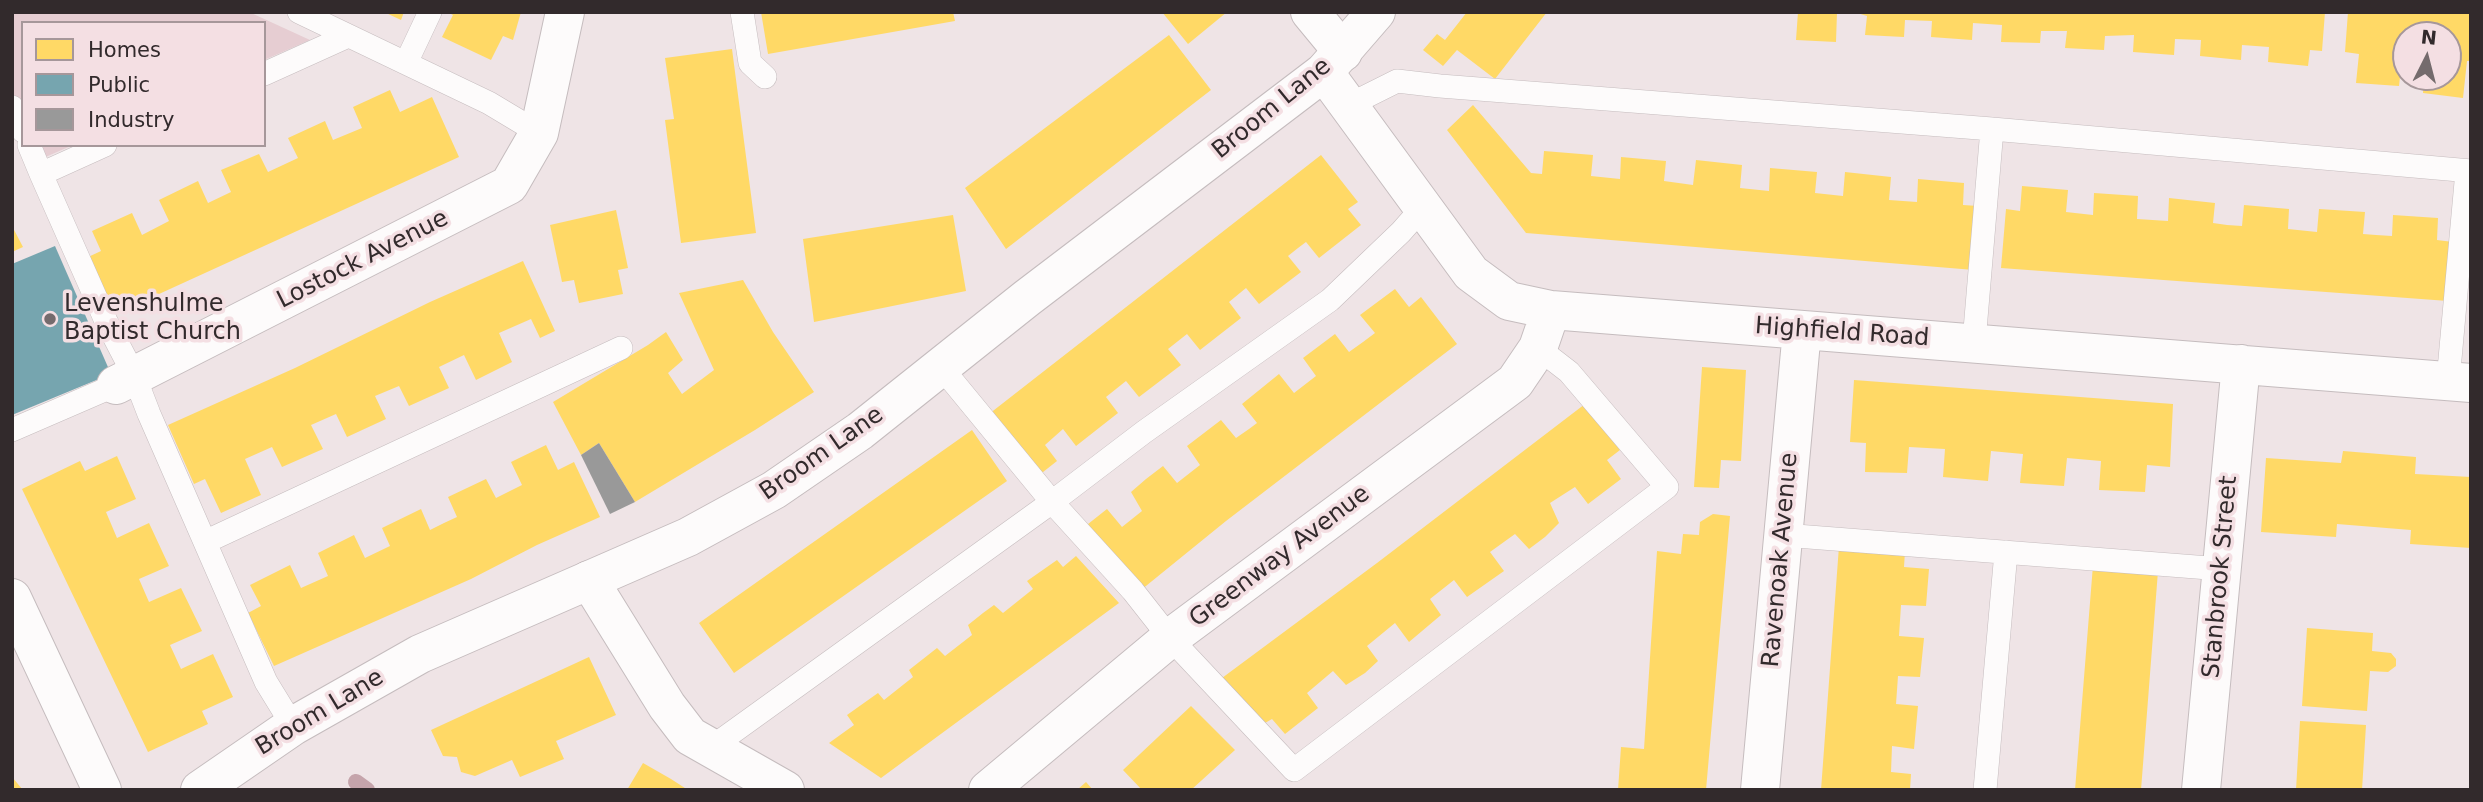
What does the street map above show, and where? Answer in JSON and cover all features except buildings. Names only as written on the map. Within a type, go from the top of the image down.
[{"type":"street","name":"Lostock Avenue","points":[[125,380],[509,185],[539,133],[565,12]]},
{"type":"street","name":"Highfield Road","points":[[1310,12],[1349,105],[1471,273],[1509,301],[1551,310],[2459,382]]},
{"type":"street","name":"Broom Lane","points":[[200,790],[293,726],[420,654],[688,537],[774,490],[860,431],[1333,62],[1376,12]]},
{"type":"street","name":"Greenway Avenue","points":[[988,790],[1170,638],[1515,382],[1538,348],[1551,310]]},
{"type":"street","name":"Ravenoak Avenue","points":[[1760,790],[1802,330]]},
{"type":"street","name":"Stanbrook Street","points":[[2202,790],[2241,364]]},
{"type":"street","points":[[589,580],[667,706],[690,736],[785,790]]},
{"type":"street","points":[[12,597],[102,790]]},
{"type":"lane","points":[[299,12],[489,103],[539,133]]},
{"type":"lane","points":[[406,63],[430,12]]},
{"type":"lane","points":[[742,12],[750,63],[765,77]]},
{"type":"lane","points":[[266,73],[348,36]]},
{"type":"lane","points":[[1349,105],[1397,81],[2469,171],[2459,382]]},
{"type":"lane","points":[[12,107],[21,127]]},
{"type":"lane","points":[[1974,342],[1992,129]]},
{"type":"lane","points":[[30,147],[106,321],[125,380],[205,542],[266,682],[293,726]]},
{"type":"lane","points":[[41,174],[101,147]]},
{"type":"lane","points":[[712,747],[1052,502],[1144,432],[1331,300],[1423,207]]},
{"type":"lane","points":[[205,542],[621,348]]},
{"type":"lane","points":[[941,367],[1052,502],[1133,591],[1170,638],[1294,770],[1667,487],[1569,372],[1538,348]]},
{"type":"lane","name":"Lostock Avenue","points":[[12,430],[125,380]]},
{"type":"lane","points":[[1783,535],[2222,569]]},
{"type":"lane","points":[[1985,790],[2006,552]]},
{"type":"shaded area","points":[[12,12],[249,12],[310,40],[266,59],[266,21],[21,21],[21,110],[12,90]]},
{"type":"shaded area","points":[[36,147],[68,147],[41,159]]},
{"type":"waterway","points":[[356,782],[367,790]]},
{"type":"place","name":"Levenshulme Baptist Church","points":[[50,319]]}]
